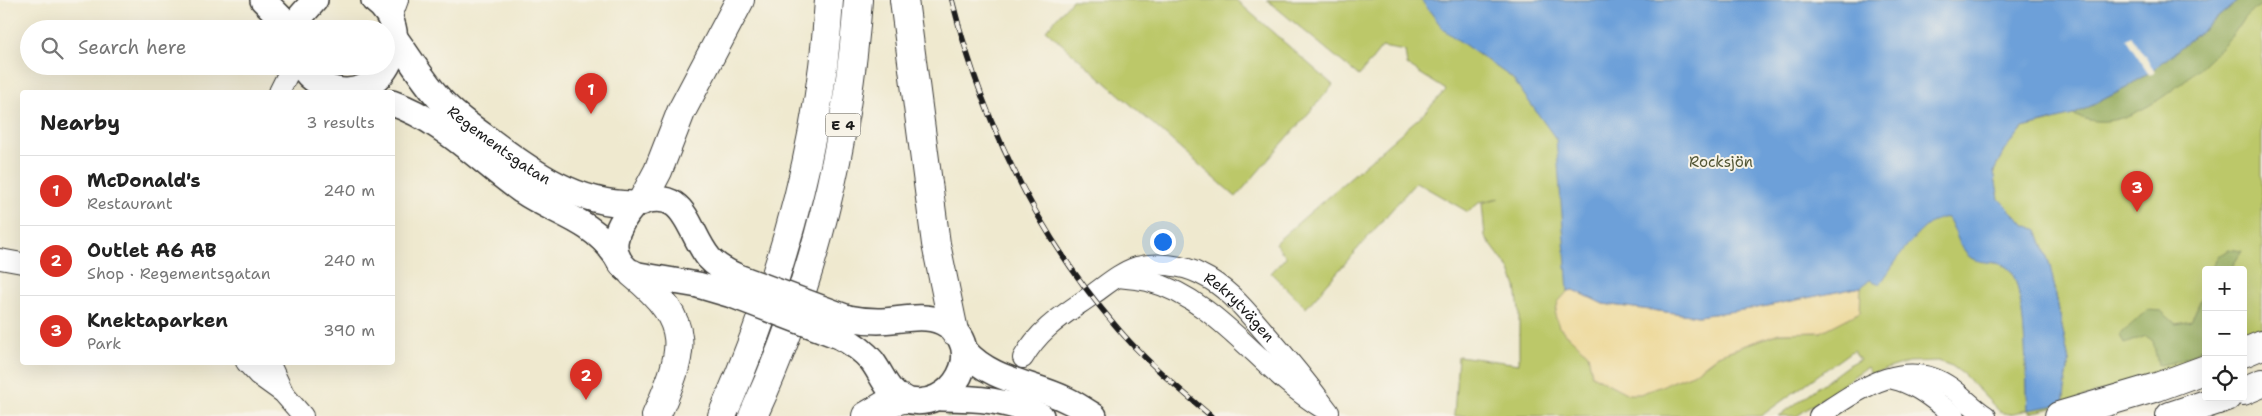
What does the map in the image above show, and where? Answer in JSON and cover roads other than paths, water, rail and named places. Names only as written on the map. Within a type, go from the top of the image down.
[{"type":"main road","points":[[638,203],[658,171],[682,112],[740,0]]},
{"type":"main road","name":"E 4","points":[[722,416],[756,334],[790,230],[812,135],[822,73],[829,0]]},
{"type":"main road","name":"E 4","points":[[753,416],[773,372],[802,289],[826,206],[851,83],[858,0]]},
{"type":"main road","points":[[904,0],[936,244],[959,341]]},
{"type":"main road","points":[[633,274],[662,300],[676,324],[679,336],[677,361],[656,416]]},
{"type":"main road","points":[[2247,352],[2262,345]]},
{"type":"main road","points":[[2059,416],[2157,387],[2202,370]]},
{"type":"main road","points":[[2247,389],[2262,382]]},
{"type":"main road","points":[[866,416],[888,403],[903,399]]},
{"type":"main road","points":[[2170,416],[2215,401]]},
{"type":"street","points":[[263,0],[282,20]]},
{"type":"street","points":[[299,20],[315,0]]},
{"type":"street","name":"Regementsgatan","points":[[374,0],[394,19]]},
{"type":"street","name":"Regementsgatan","points":[[395,21],[424,80],[453,112],[525,167],[574,193],[607,203],[638,203],[653,199],[676,205],[686,215],[708,257],[735,286]]},
{"type":"street","points":[[280,90],[288,75]]},
{"type":"street","points":[[310,75],[316,82],[339,90]]},
{"type":"street","points":[[348,90],[365,87],[380,75]]},
{"type":"street","name":"Regementsgatan","points":[[395,105],[427,119],[523,191],[591,228],[605,241],[625,269],[633,274]]},
{"type":"street","points":[[615,254],[615,242],[619,228],[638,203]]},
{"type":"street","points":[[0,259],[20,264]]},
{"type":"street","name":"Rekrytvägen","points":[[1023,358],[1048,325],[1118,277],[1137,267],[1156,265],[1176,267],[1199,273],[1217,283],[1249,314],[1308,383],[1331,414]]},
{"type":"street","points":[[633,274],[698,284],[735,286],[844,327],[878,321],[922,317],[943,322],[972,360],[994,374],[1066,400],[1094,416]]},
{"type":"street","name":"Rekrytvägen","points":[[1118,277],[1148,281],[1176,292],[1203,308],[1299,394],[1331,414]]},
{"type":"street","points":[[844,327],[892,391],[903,399],[917,403],[931,402],[941,398],[957,384],[962,375],[959,341]]},
{"type":"street","points":[[249,365],[258,375],[283,393],[303,416]]},
{"type":"street","points":[[270,365],[283,393]]},
{"type":"street","points":[[1819,416],[1858,390],[1886,377],[1916,374],[1934,378],[1949,386],[1986,416]]},
{"type":"street","points":[[1886,377],[1903,381],[1921,390],[1955,416]]},
{"type":"street","points":[[941,398],[998,401],[1014,404],[1041,416]]},
{"type":"water","name":"Rocksjön","points":[[1421,0],[2239,0],[2159,65],[2128,87],[2073,115],[2023,128],[2005,150],[1994,171],[1999,199],[2024,224],[2037,230],[2050,265],[2069,361],[2063,404],[2028,410],[2022,315],[2015,280],[2010,270],[2001,264],[1971,258],[1963,250],[1948,218],[1939,219],[1929,224],[1920,232],[1880,284],[1870,280],[1861,287],[1757,308],[1698,316],[1603,304],[1574,290],[1568,291],[1556,139],[1512,78],[1445,31]]},
{"type":"railway","points":[[952,0],[964,44],[996,130],[1036,212],[1060,251],[1086,289],[1115,325],[1161,372],[1211,416]]},
{"type":"place","name":"McDonald's","points":[[591,114]]},
{"type":"place","name":"Knektaparken","points":[[2137,212]]},
{"type":"place","name":"Outlet A6 AB","points":[[586,400]]}]
